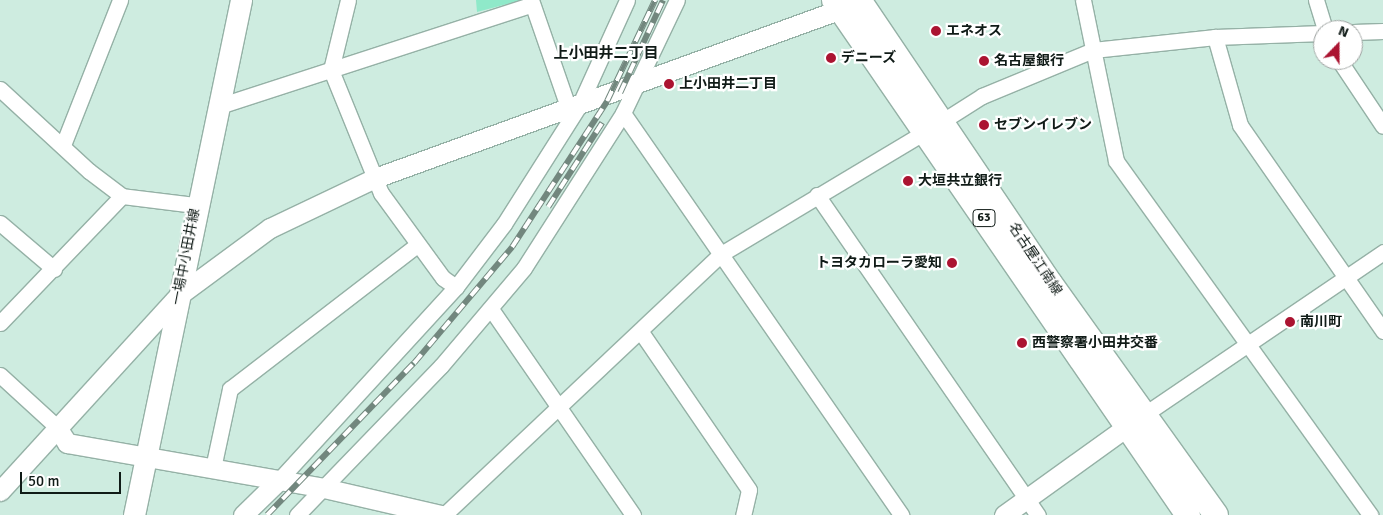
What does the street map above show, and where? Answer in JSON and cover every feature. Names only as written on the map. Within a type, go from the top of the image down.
[{"type":"main road","name":"一場中小田井線","points":[[134,515],[144,457],[179,295],[195,205],[219,106],[240,0]]},
{"type":"main road","name":"名古屋江南線","points":[[852,2],[933,127],[1136,421],[1188,515]]},
{"type":"main road","name":"名古屋江南線","points":[[1136,421],[1216,515]]},
{"type":"street","points":[[348,0],[331,70],[375,178],[418,244],[456,286]]},
{"type":"street","points":[[243,515],[279,480],[456,286],[531,186],[574,106],[627,0]]},
{"type":"street","points":[[298,515],[491,309],[572,198],[623,113],[677,0]]},
{"type":"street","points":[[1082,0],[1116,161],[1370,515]]},
{"type":"street","points":[[1316,0],[1321,20]]},
{"type":"street","points":[[63,145],[117,1]]},
{"type":"street","points":[[0,491],[179,295],[270,228],[375,178],[852,2]]},
{"type":"street","points":[[219,106],[530,3],[574,106]]},
{"type":"street","points":[[1363,32],[1383,31]]},
{"type":"street","points":[[0,375],[57,427],[67,443],[324,488],[442,515],[562,408],[721,254],[982,96],[1093,50],[1215,37],[1313,33]]},
{"type":"street","points":[[1215,37],[1240,126],[1383,331]]},
{"type":"street","points":[[1346,70],[1383,126]]},
{"type":"street","points":[[0,89],[122,196],[195,205]]},
{"type":"street","points":[[623,113],[901,515]]},
{"type":"street","points":[[817,195],[1038,515]]},
{"type":"street","points":[[0,323],[54,269],[122,196]]},
{"type":"street","points":[[0,223],[54,269]]},
{"type":"street","points":[[213,468],[230,389],[418,244]]},
{"type":"street","points":[[1004,515],[1136,421],[1383,252]]},
{"type":"street","points":[[491,309],[562,408],[633,515]]},
{"type":"street","points":[[641,332],[749,490],[744,515]]},
{"type":"green space","points":[[476,0],[522,0],[477,12]]},
{"type":"railway","points":[[267,515],[414,363],[512,247],[607,101],[655,0]]},
{"type":"railway","points":[[620,93],[663,0]]},
{"type":"railway","points":[[548,207],[602,123]]},
{"type":"place","name":"エネオス","points":[[936,31]]},
{"type":"place","name":"デニーズ","points":[[831,58]]},
{"type":"place","name":"名古屋銀行","points":[[984,61]]},
{"type":"place","name":"上小田井二丁目","points":[[669,84]]},
{"type":"place","name":"セブンイレブン","points":[[984,125]]},
{"type":"place","name":"大垣共立銀行","points":[[908,181]]},
{"type":"place","name":"トヨタカローラ愛知","points":[[952,263]]},
{"type":"place","name":"南川町","points":[[1290,322]]},
{"type":"place","name":"西警察署小田井交番","points":[[1022,343]]},
{"type":"district","name":"上小田井二丁目","points":[[606,54]]}]
